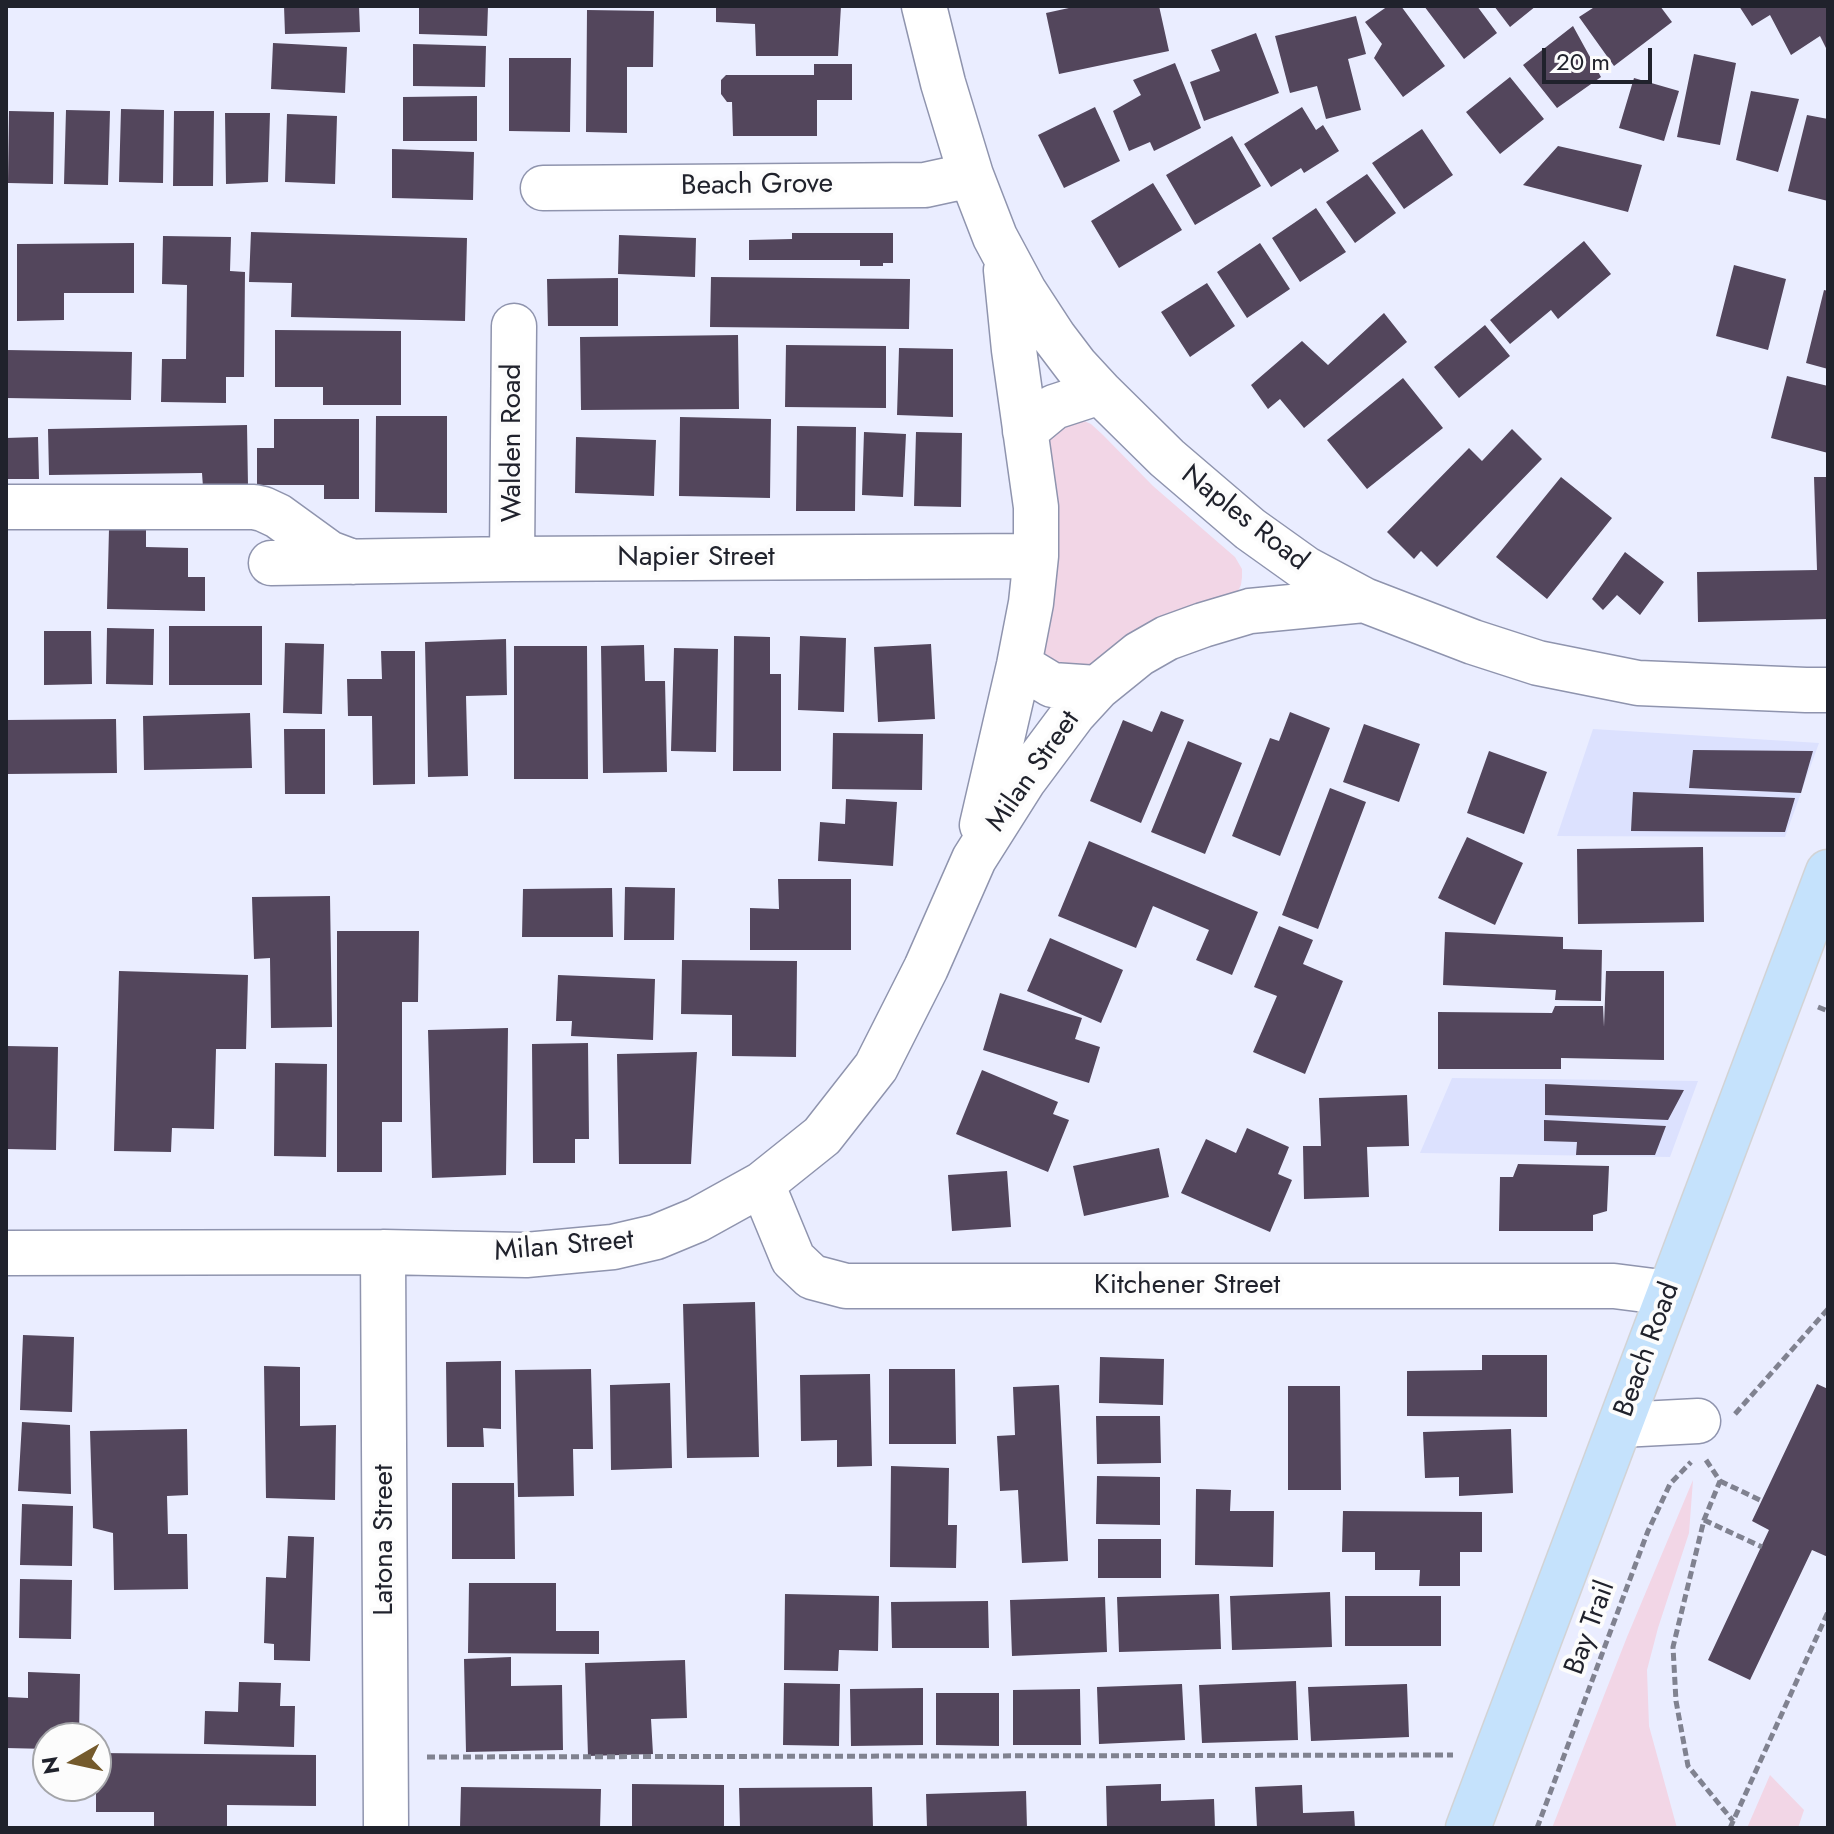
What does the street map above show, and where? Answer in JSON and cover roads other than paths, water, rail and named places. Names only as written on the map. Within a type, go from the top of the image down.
[{"type":"main road","name":"Beach Road","points":[[1468,1828],[1828,872]]},
{"type":"street","name":"Naples Road","points":[[924,6],[971,175],[995,237],[1024,291],[1054,337],[1100,392],[1167,458],[1250,529],[1306,569],[1364,600],[1538,663],[1638,683],[1828,690]]},
{"type":"street","name":"Beach Grove","points":[[543,188],[925,185],[971,175]]},
{"type":"street","name":"Milan Street","points":[[974,859],[1019,665],[1036,556],[1036,507],[1004,255]]},
{"type":"street","name":"Walden Road","points":[[512,559],[514,326]]},
{"type":"street","points":[[1025,431],[1054,407],[1100,392]]},
{"type":"street","name":"Napier Street","points":[[6,507],[254,507],[278,516],[329,553],[355,562]]},
{"type":"street","name":"Napier Street","points":[[271,563],[1036,556]]},
{"type":"street","name":"Milan Street","points":[[6,1253],[383,1252],[526,1255],[613,1247],[656,1237],[697,1220],[762,1184],[822,1136],[876,1067],[926,968],[974,859],[1024,780],[1074,713],[1097,688],[1139,654],[1167,638],[1203,625],[1250,611],[1364,600]]},
{"type":"street","name":"Milan Street","points":[[1019,665],[1052,685],[1097,688]]},
{"type":"street","name":"Kitchener Street","points":[[762,1184],[793,1259],[812,1277],[846,1286],[1614,1286],[1669,1293]]},
{"type":"street","name":"Latona Street","points":[[383,1252],[386,1828]]},
{"type":"street","points":[[1621,1425],[1710,1430]]}]
